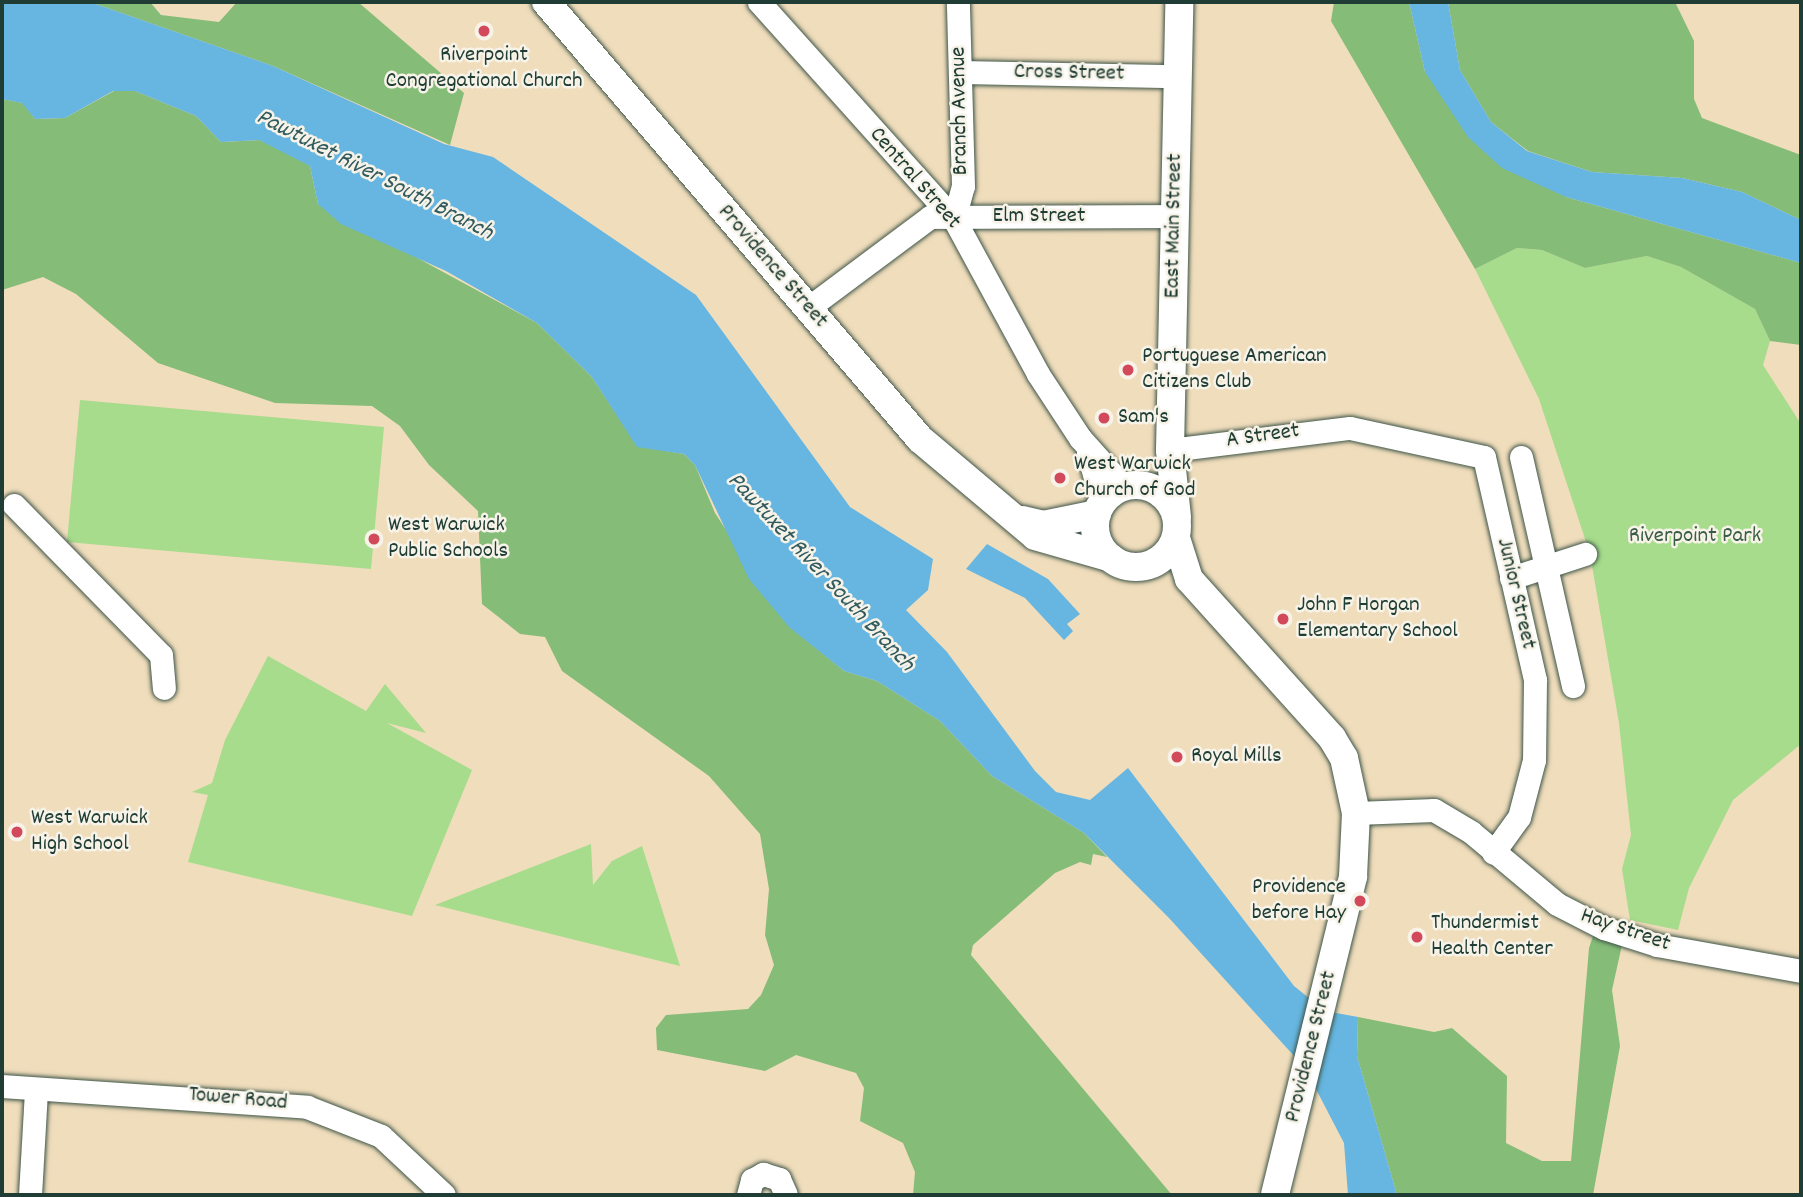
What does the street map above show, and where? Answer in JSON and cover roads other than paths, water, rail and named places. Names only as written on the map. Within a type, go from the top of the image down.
[{"type":"main road","name":"Providence Street","points":[[546,2],[920,439],[1035,536],[1111,558]]},
{"type":"main road","name":"East Main Street","points":[[1176,528],[1170,450],[1179,2]]},
{"type":"main road","points":[[1170,450],[1161,468],[1114,497],[1097,538],[1111,558],[1189,579]]},
{"type":"main road","points":[[1114,497],[1162,494],[1176,528],[1189,579],[1322,723],[1344,758],[1356,813]]},
{"type":"main road","name":"Providence Street","points":[[1013,517],[1042,525],[1114,497]]},
{"type":"main road","points":[[1142,567],[1163,558],[1176,528]]},
{"type":"main road","name":"Providence Street","points":[[1275,1195],[1348,899],[1356,813]]},
{"type":"street","name":"Central Street","points":[[759,2],[954,219],[1038,374],[1086,446],[1114,497]]},
{"type":"street","name":"Branch Avenue","points":[[954,219],[962,186],[958,2]]},
{"type":"street","name":"Cross Street","points":[[960,72],[1177,76]]},
{"type":"street","name":"Elm Street","points":[[808,308],[930,218],[1174,216]]},
{"type":"street","name":"A Street","points":[[1170,450],[1356,429]]},
{"type":"street","name":"Junior Street","points":[[1356,429],[1484,457],[1535,680],[1534,760],[1519,817],[1493,853]]},
{"type":"street","points":[[1521,457],[1550,567],[1573,687]]},
{"type":"street","points":[[14,505],[161,654],[164,688]]},
{"type":"street","points":[[1511,578],[1585,554]]},
{"type":"street","name":"Hay Street","points":[[1356,813],[1434,810],[1557,904],[1605,928],[1657,945],[1801,971]]},
{"type":"street","name":"Tower Road","points":[[2,1086],[36,1090],[251,1098],[334,1114],[402,1150],[444,1195]]},
{"type":"street","points":[[30,1195],[36,1090]]},
{"type":"street","points":[[748,1195],[752,1180],[769,1174],[785,1185],[786,1195]]},
{"type":"water","name":"Pawtuxet River South Branch","points":[[2,2],[90,2],[273,66],[444,144],[493,157],[696,295],[850,507],[933,559],[928,590],[906,610],[947,652],[1035,771],[1056,792],[1090,800],[1128,768],[1294,986],[1325,1011],[1358,1017],[1357,1056],[1397,1195],[1348,1195],[1344,1143],[1305,1068],[1169,918],[1084,833],[992,776],[940,721],[877,681],[844,671],[789,627],[749,579],[695,465],[684,454],[637,447],[592,377],[537,323],[446,271],[341,224],[318,204],[310,166],[259,140],[221,142],[196,116],[135,91],[113,91],[65,118],[35,119],[22,103],[2,99]]},
{"type":"water","points":[[1409,2],[1448,2],[1460,70],[1491,122],[1527,151],[1592,172],[1682,178],[1742,192],[1801,220],[1801,263],[1566,197],[1502,168],[1468,137],[1425,72]]},
{"type":"water","points":[[987,544],[1048,579],[1080,614],[1067,624],[1073,631],[1064,640],[1025,598],[966,569]]},
{"type":"place","name":"Riverpoint Congregational Church","points":[[484,31]]},
{"type":"place","name":"Portuguese American Citizens Club","points":[[1128,370]]},
{"type":"place","name":"Sam's","points":[[1104,418]]},
{"type":"place","name":"West Warwick Church of God","points":[[1060,478]]},
{"type":"place","name":"West Warwick Public Schools","points":[[374,539]]},
{"type":"place","name":"John F Horgan Elementary School","points":[[1283,619]]},
{"type":"place","name":"Royal Mills","points":[[1177,757]]},
{"type":"place","name":"West Warwick High School","points":[[17,832]]},
{"type":"place","name":"Providence before Hay","points":[[1360,901]]},
{"type":"place","name":"Thundermist Health Center","points":[[1417,937]]},
{"type":"park label","name":"Riverpoint Park","points":[[1695,537]]}]
